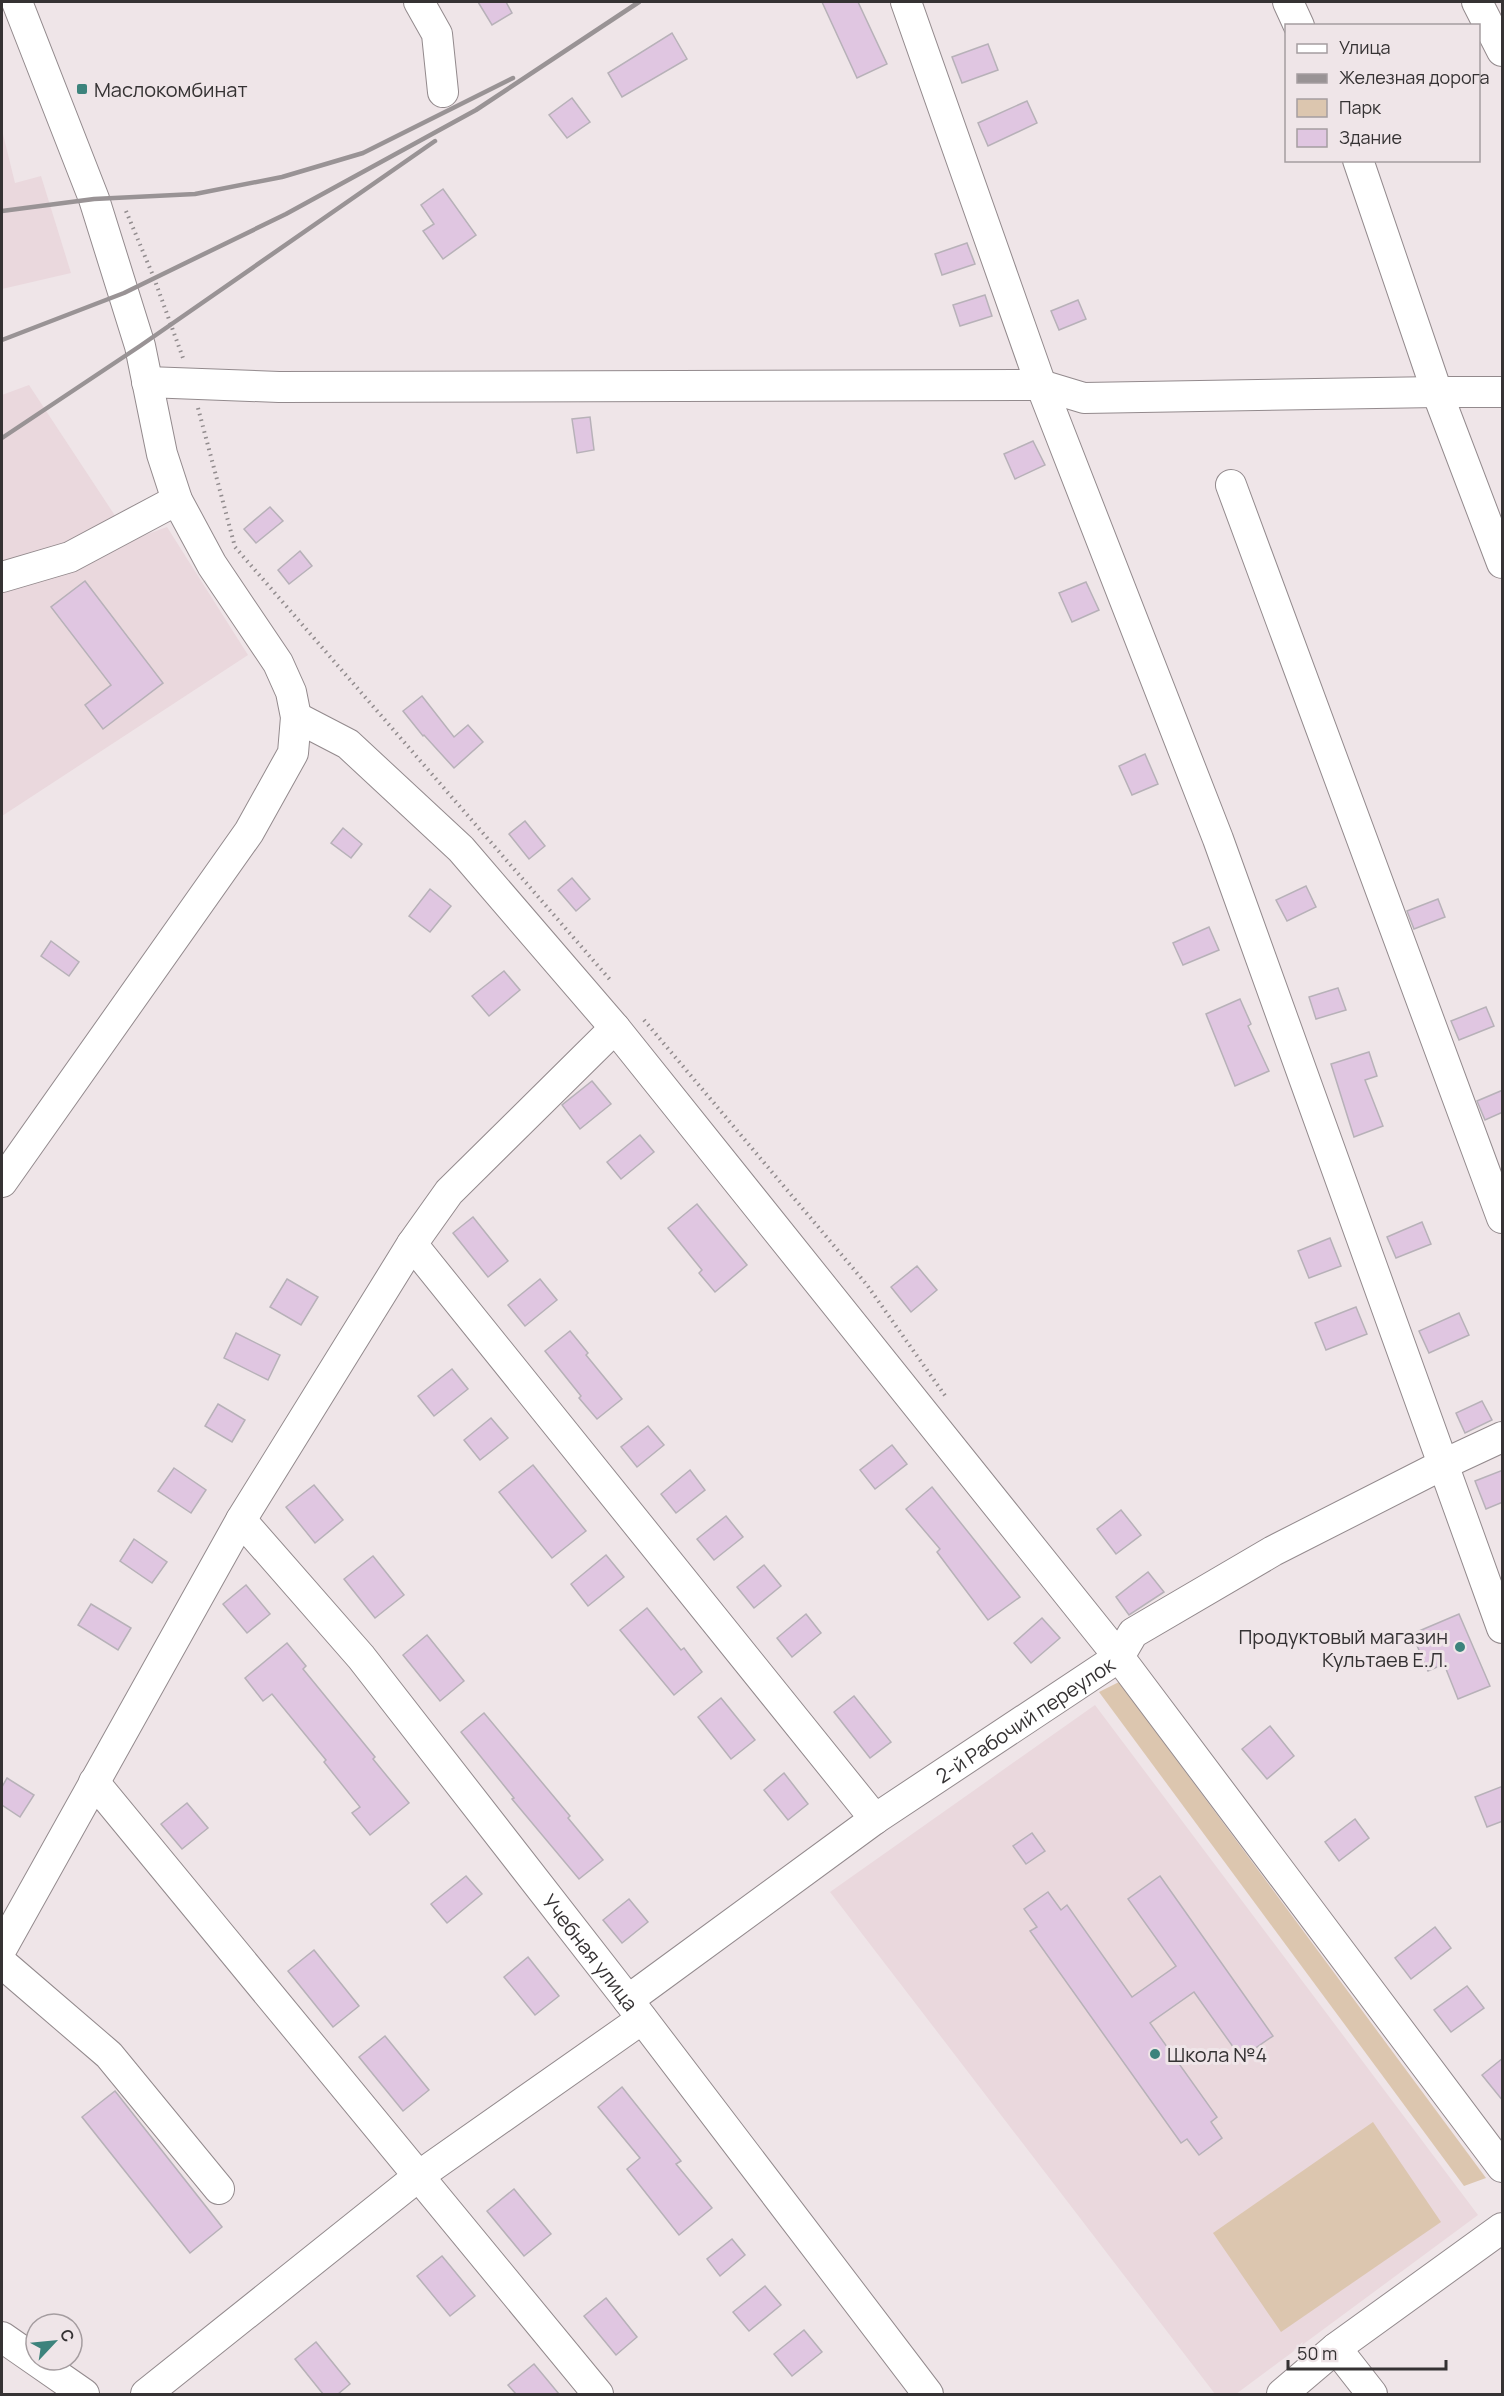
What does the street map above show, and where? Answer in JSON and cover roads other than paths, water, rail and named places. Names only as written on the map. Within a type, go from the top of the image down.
[{"type":"street","points":[[2,1182],[249,832],[293,753],[296,717],[291,692],[278,663],[212,565],[177,500],[162,454],[140,346],[94,199],[17,2]]},
{"type":"street","points":[[419,2],[437,34],[443,92]]},
{"type":"street","points":[[906,2],[1041,385],[1218,839],[1503,1628]]},
{"type":"street","points":[[1288,2],[1298,24]]},
{"type":"street","points":[[1477,2],[1503,51]]},
{"type":"street","points":[[1359,162],[1437,392],[1503,562]]},
{"type":"street","points":[[147,381],[279,387],[1041,385],[1084,398],[1503,392]]},
{"type":"street","points":[[1231,485],[1503,1218]]},
{"type":"street","points":[[2,577],[70,557],[177,500]]},
{"type":"street","points":[[296,717],[348,744],[461,849],[629,1024],[1119,1657],[1503,2167]]},
{"type":"street","points":[[2,1948],[241,1520],[412,1244],[449,1192],[629,1024]]},
{"type":"street","points":[[412,1244],[875,1818]]},
{"type":"street","name":"2-й Рабочий переулок","points":[[146,2394],[420,2175],[635,2009],[875,1818],[1119,1657],[1134,1633],[1273,1551],[1444,1464],[1503,1437]]},
{"type":"street","name":"Учебная улица","points":[[241,1520],[361,1657],[635,2009],[928,2394]]},
{"type":"street","points":[[94,1782],[420,2175],[598,2394]]},
{"type":"street","points":[[2,1963],[109,2055],[219,2189]]},
{"type":"street","points":[[1282,2394],[1336,2348],[1503,2228]]},
{"type":"street","points":[[2,2337],[84,2394]]},
{"type":"street","points":[[1336,2348],[1372,2394]]},
{"type":"railway","points":[[2,340],[124,293],[286,214],[476,110],[639,2]]},
{"type":"railway","points":[[2,211],[94,199],[195,194],[282,177],[363,153],[513,78]]},
{"type":"railway","points":[[2,438],[140,346],[435,141]]},
{"type":"place","name":"Маслокомбинат","points":[[82,89]]},
{"type":"place","name":"Продуктовый магазин Культаев Е.Л.","points":[[1460,1647]]},
{"type":"place","name":"Школа №4","points":[[1155,2054]]}]
